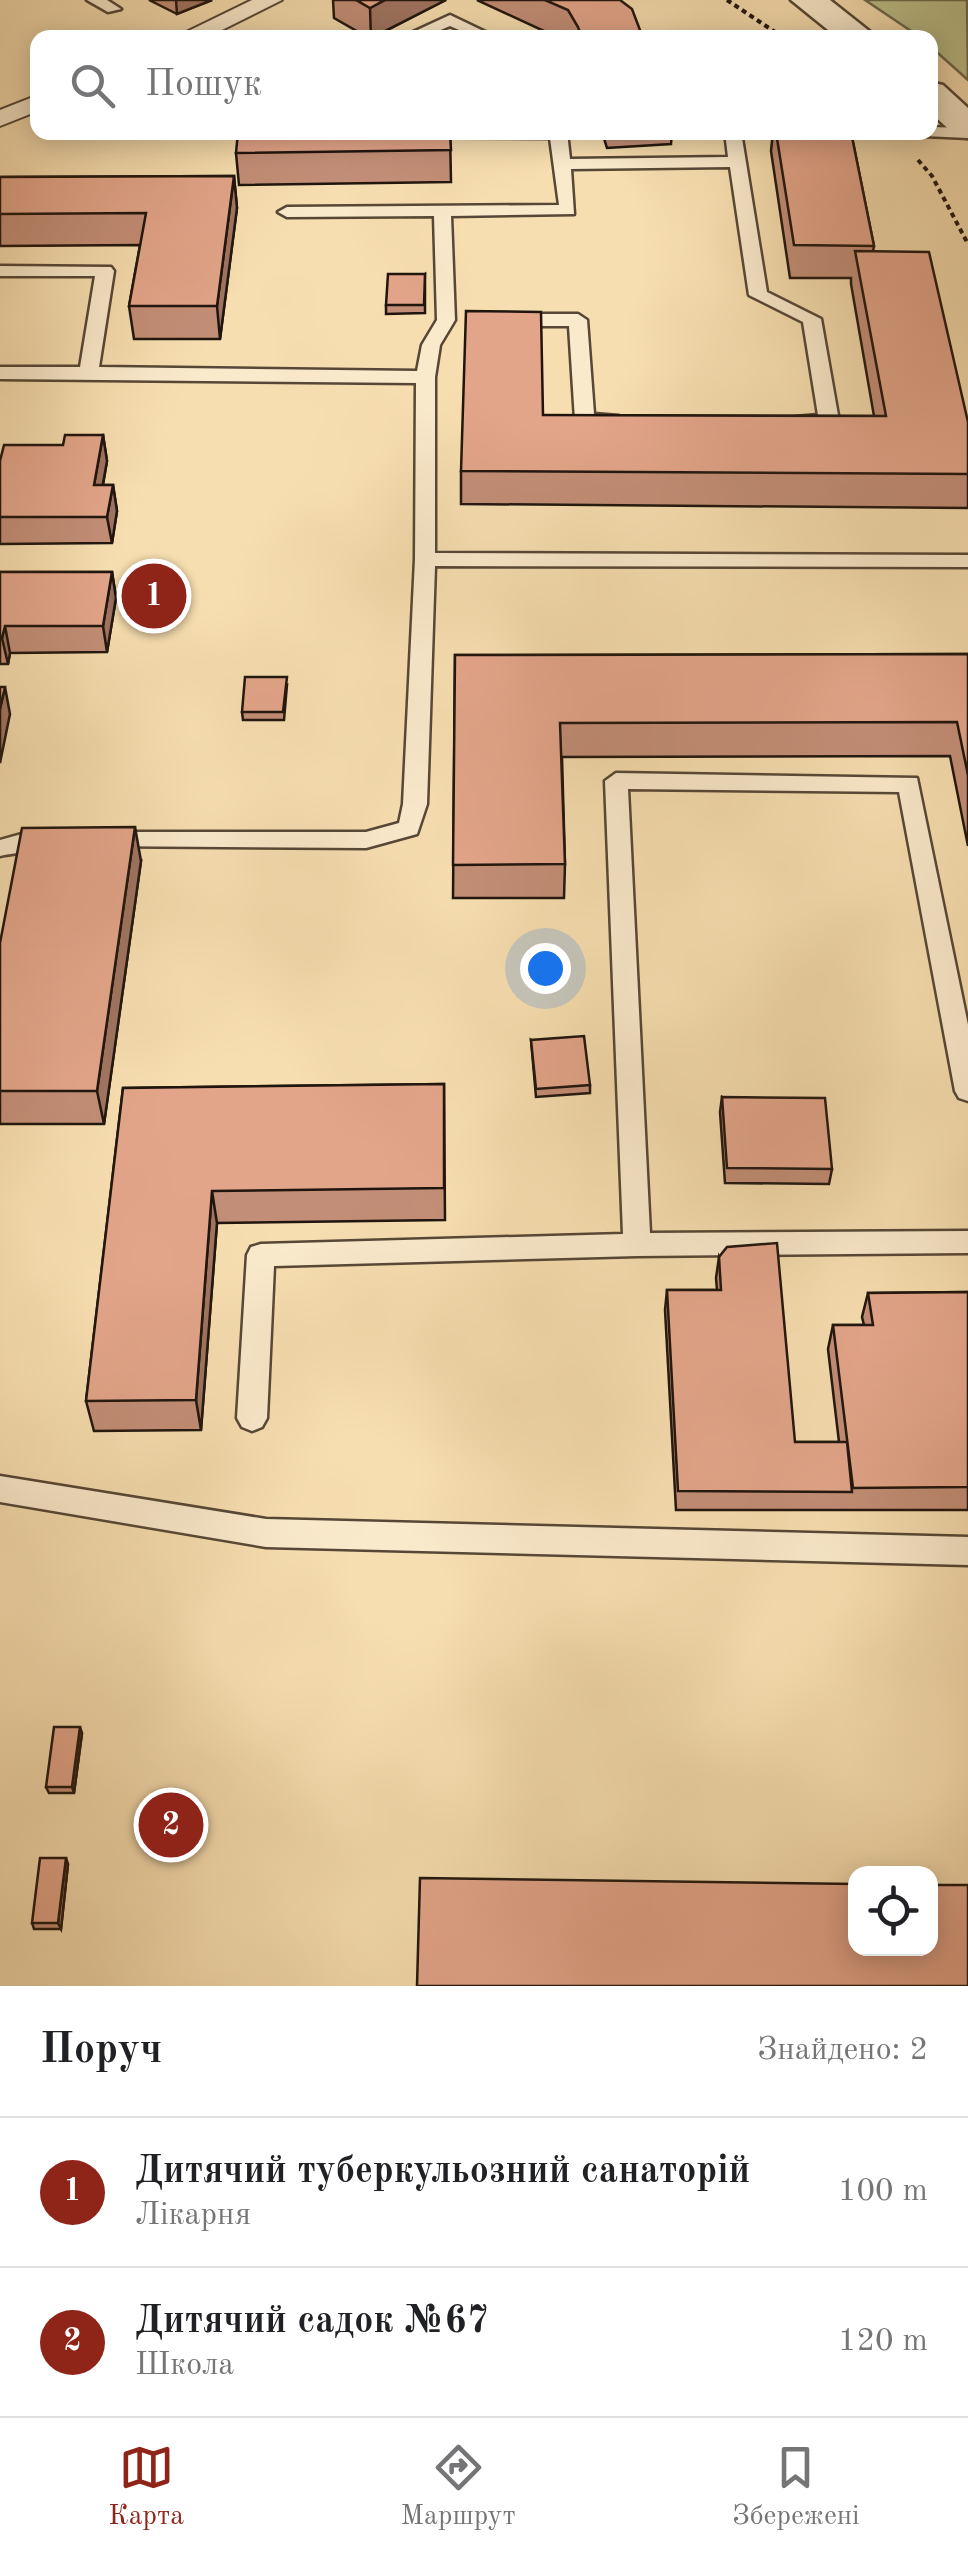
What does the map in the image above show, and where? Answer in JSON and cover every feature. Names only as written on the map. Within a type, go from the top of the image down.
[{"type":"street","points":[[203,30],[272,0]]},
{"type":"street","points":[[808,0],[850,30]]},
{"type":"street","points":[[938,101],[968,130]]},
{"type":"street","points":[[0,118],[30,105]]},
{"type":"lane","points":[[95,0],[113,10]]},
{"type":"lane","points":[[426,30],[450,20],[473,30]]},
{"type":"lane","points":[[938,132],[968,130]]},
{"type":"lane","points":[[287,212],[568,210],[560,140]]},
{"type":"lane","points":[[734,140],[758,295],[812,320],[830,421],[773,421]]},
{"type":"lane","points":[[564,164],[736,162]]},
{"type":"lane","points":[[442,211],[465,320]]},
{"type":"lane","points":[[0,271],[105,272],[88,373]]},
{"type":"lane","points":[[0,848],[29,840],[366,840],[409,828],[415,804],[426,377],[431,345],[465,320],[578,320],[585,420],[641,420]]},
{"type":"lane","points":[[0,374],[426,377]]},
{"type":"lane","points":[[424,559],[968,561]]},
{"type":"lane","points":[[637,1245],[616,781],[910,784],[968,1091]]},
{"type":"lane","points":[[252,1418],[261,1255],[637,1245],[968,1242]]},
{"type":"lane","points":[[0,1489],[266,1533],[968,1550]]},
{"type":"path","points":[[728,0],[772,30]]},
{"type":"path","points":[[906,147],[932,176],[968,244]]},
{"type":"green space","points":[[865,0],[967,0],[968,80],[938,53],[938,30],[910,30]]},
{"type":"building","points":[[356,0],[385,0],[370,8]]},
{"type":"building","points":[[545,0],[620,0],[632,9],[640,30],[579,30],[568,10]]},
{"type":"building","points":[[237,140],[450,140],[451,150],[236,153]]},
{"type":"building","points":[[777,140],[853,140],[874,246],[794,245]]},
{"type":"building","points":[[234,176],[217,306],[129,306],[146,213],[0,214],[0,177]]},
{"type":"building","points":[[855,251],[929,252],[968,422],[968,474],[461,471],[466,311],[541,312],[543,415],[886,416]]},
{"type":"building","points":[[388,274],[425,274],[424,305],[386,305]]},
{"type":"building","points":[[65,435],[103,435],[94,485],[113,485],[107,517],[0,517],[0,461],[4,445],[63,445]]},
{"type":"building","points":[[0,572],[112,572],[103,626],[5,626],[0,638]]},
{"type":"building","points":[[968,654],[968,775],[957,722],[560,723],[565,864],[453,865],[455,655]]},
{"type":"building","points":[[245,677],[287,677],[283,712],[242,712]]},
{"type":"building","points":[[135,827],[97,1091],[0,1091],[0,943],[22,828]]},
{"type":"building","points":[[584,1036],[590,1085],[536,1089],[531,1040]]},
{"type":"building","points":[[444,1084],[444,1188],[212,1191],[196,1400],[86,1401],[123,1088]]},
{"type":"building","points":[[722,1097],[825,1098],[832,1169],[727,1168]]},
{"type":"building","points":[[777,1243],[795,1442],[847,1442],[852,1492],[678,1491],[667,1290],[721,1290],[719,1257],[727,1247]]},
{"type":"building","points":[[968,1292],[968,1487],[853,1488],[833,1325],[873,1325],[868,1293]]},
{"type":"building","points":[[54,1727],[80,1727],[72,1787],[46,1787]]},
{"type":"building","points":[[40,1858],[66,1858],[58,1923],[32,1923]]},
{"type":"building","points":[[420,1878],[848,1884],[848,1956],[938,1956],[938,1885],[968,1885],[968,1986],[417,1986]]},
{"type":"place","name":"Дитячий туберкульозний санаторій","points":[[154,596]]},
{"type":"place","name":"Дитячий садок №67","points":[[171,1825]]}]
